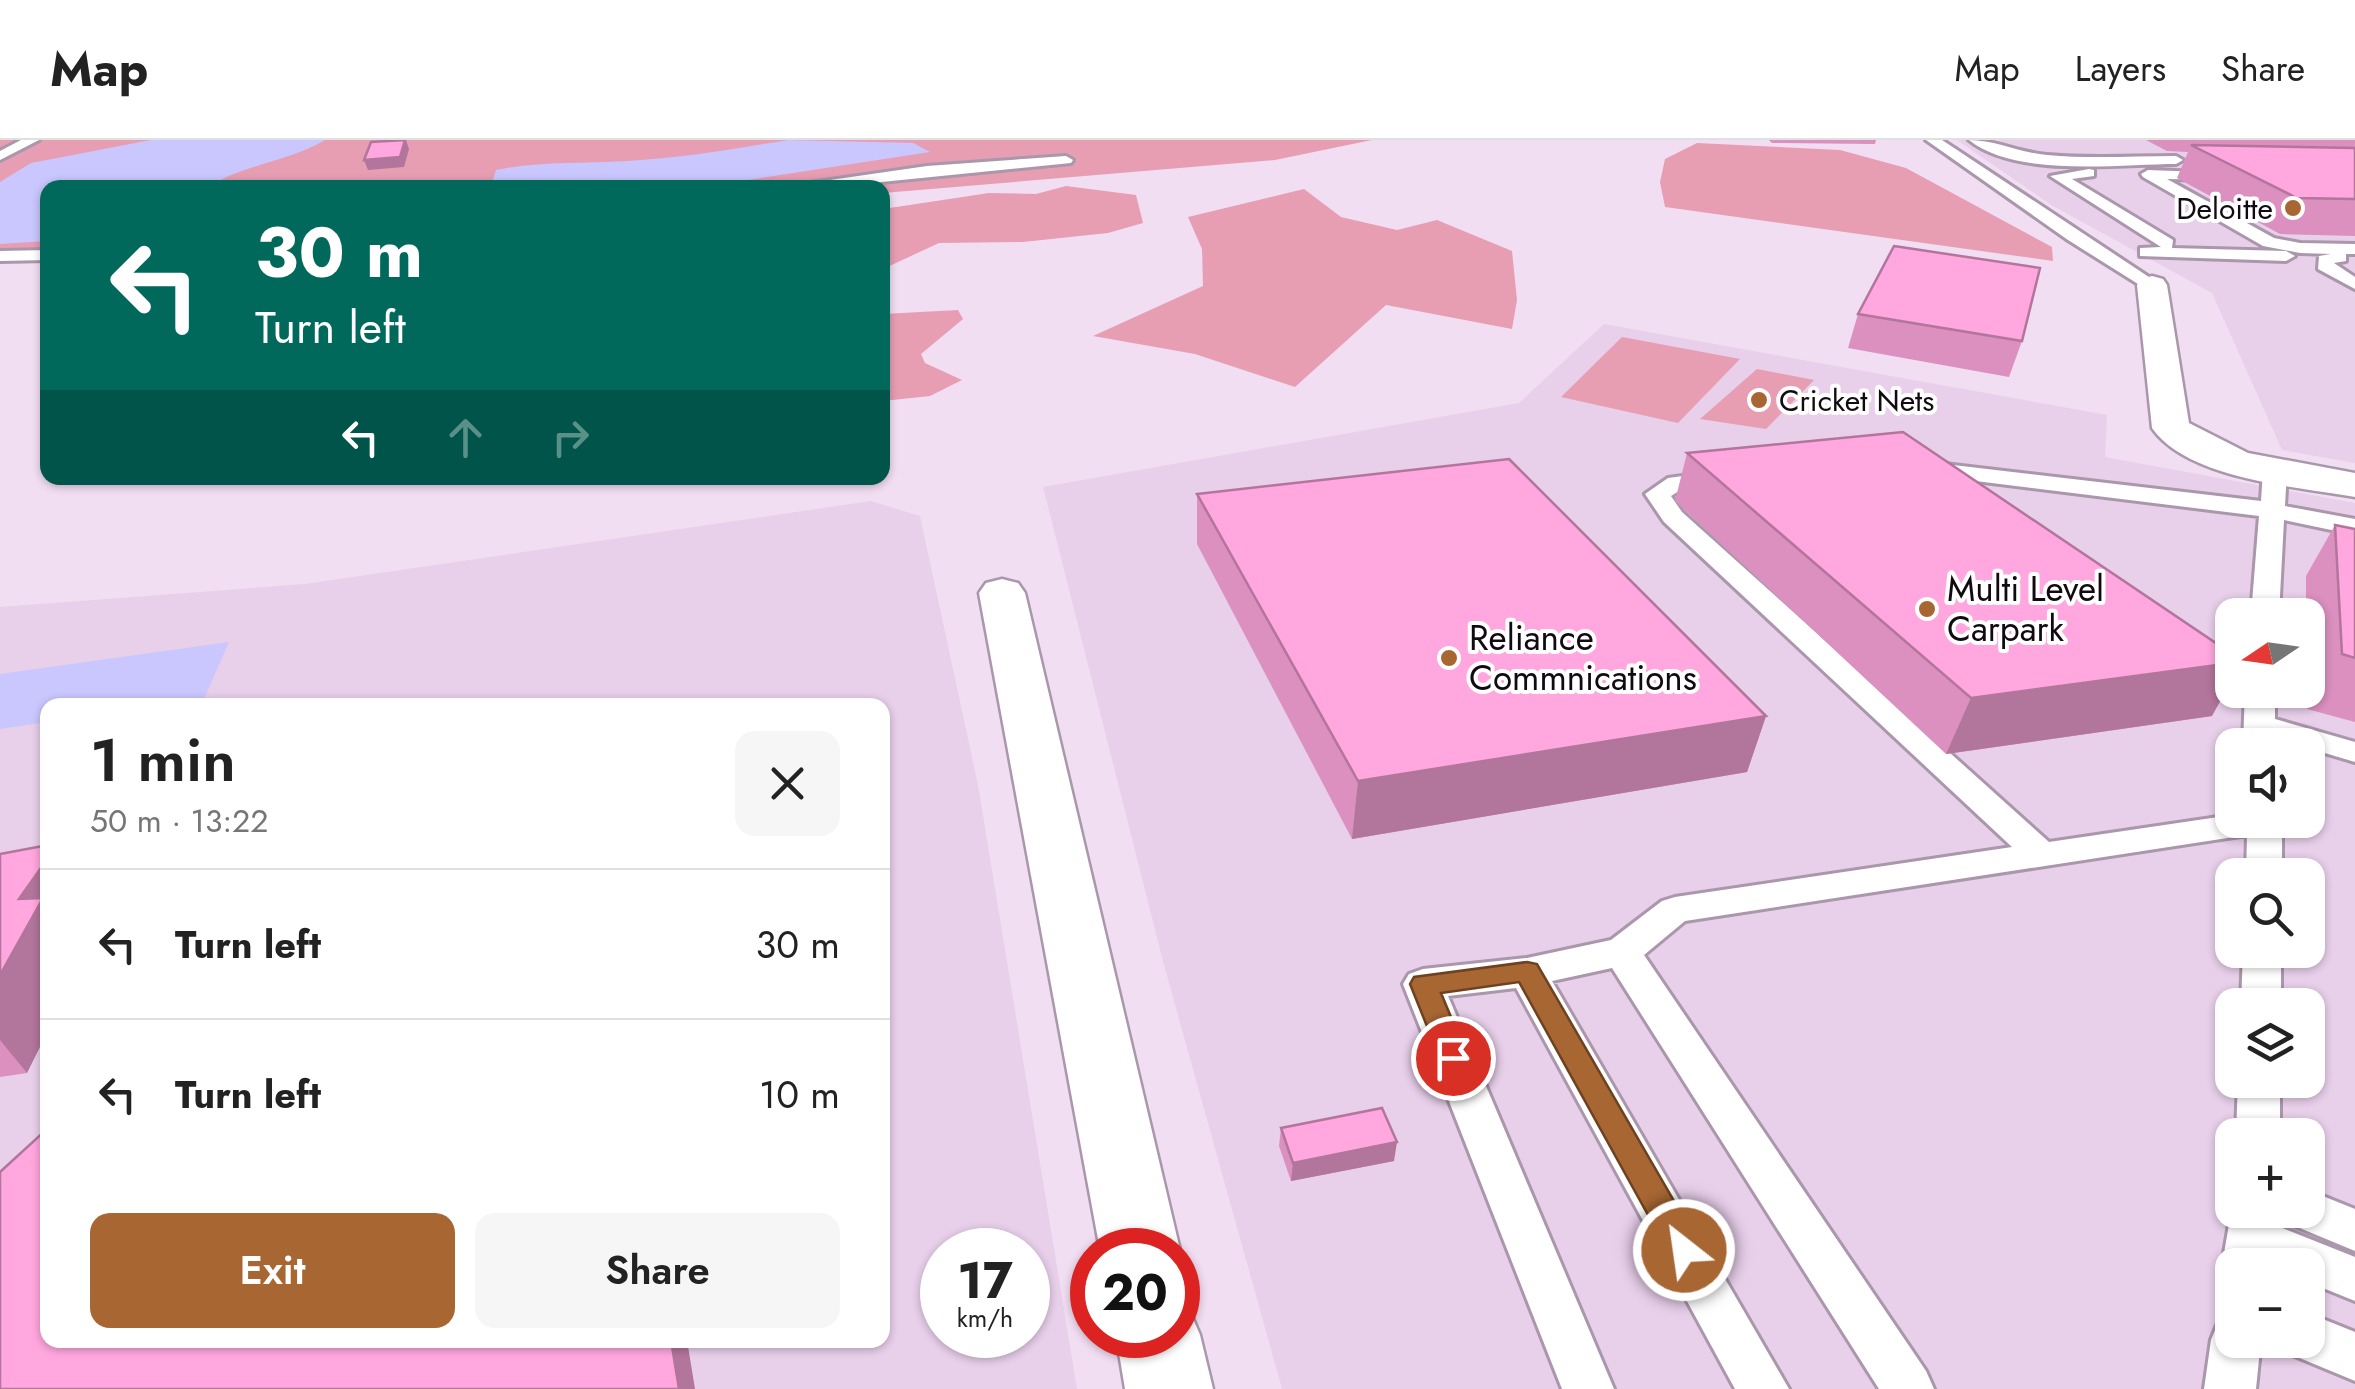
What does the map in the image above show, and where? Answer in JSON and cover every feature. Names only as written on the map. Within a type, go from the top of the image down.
[{"type":"street","points":[[2149,269],[2172,428],[2194,448],[2275,470],[2355,485]]},
{"type":"street","points":[[1002,594],[1135,1228]]},
{"type":"street","points":[[1163,1358],[1169,1389]]},
{"type":"lane","points":[[0,156],[32,140]]},
{"type":"lane","points":[[1933,140],[2074,238],[2149,269],[2350,255]]},
{"type":"lane","points":[[1976,140],[1986,146],[2032,156],[2242,176]]},
{"type":"lane","points":[[2120,143],[2150,167],[2269,242],[2350,255]]},
{"type":"lane","points":[[846,180],[1066,160]]},
{"type":"lane","points":[[2166,244],[2057,176],[2068,172],[2226,161]]},
{"type":"lane","points":[[0,256],[40,255]]},
{"type":"lane","points":[[2350,255],[2325,260],[2327,270],[2355,284]]},
{"type":"lane","points":[[1900,467],[2270,510],[2355,527]]},
{"type":"lane","points":[[2266,598],[2275,470]]},
{"type":"lane","points":[[1752,474],[1676,484],[1658,494],[1673,518],[2042,854]]},
{"type":"lane","points":[[2325,747],[2355,752]]},
{"type":"lane","points":[[1588,1389],[1424,984],[1527,972],[1622,952],[1675,910],[2215,828]]},
{"type":"lane","points":[[1622,952],[1908,1389]]},
{"type":"lane","points":[[1527,972],[1763,1389]]},
{"type":"lane","points":[[2325,1218],[2355,1230]]},
{"type":"lane","points":[[2250,1237],[2355,1280]]},
{"type":"lane","points":[[2325,1344],[2355,1357]]},
{"type":"lane","points":[[2230,1389],[2234,1358]]},
{"type":"shaded area","points":[[0,140],[1372,140],[1275,160],[890,192],[890,180],[40,180],[40,260],[0,263]]},
{"type":"shaded area","points":[[1957,140],[2355,140],[2355,463],[2282,450],[2212,293],[2053,206]]},
{"type":"shaded area","points":[[1697,143],[1840,150],[1906,168],[2052,247],[2053,261],[1665,207],[1660,182],[1665,159]]},
{"type":"shaded area","points":[[1066,186],[1136,195],[1143,223],[1108,233],[1023,242],[939,243],[890,266],[890,208],[989,193],[1036,194]]},
{"type":"shaded area","points":[[1304,189],[1341,217],[1397,230],[1437,220],[1512,251],[1517,300],[1512,329],[1386,305],[1295,387],[1195,354],[1093,336],[1203,286],[1202,249],[1188,217]]},
{"type":"shaded area","points":[[958,310],[963,319],[921,354],[925,363],[962,380],[930,396],[890,400],[890,314]]},
{"type":"shaded area","points":[[1604,324],[2107,415],[2105,457],[2355,503],[2355,1389],[1282,1389],[1164,965],[1043,487],[1519,403]]},
{"type":"shaded area","points":[[1622,337],[1740,359],[1678,423],[1561,397]]},
{"type":"shaded area","name":"Cricket Nets","points":[[1757,369],[1814,380],[1766,429],[1700,419]]},
{"type":"shaded area","points":[[871,501],[920,516],[978,785],[1077,1389],[0,1389],[0,607],[305,584]]},
{"type":"water","points":[[151,140],[325,140],[220,180],[40,180],[40,241],[0,244],[0,182],[31,163]]},
{"type":"water","points":[[788,140],[913,143],[930,152],[748,180],[493,180],[496,170],[512,167],[667,158]]},
{"type":"water","points":[[229,642],[204,698],[40,698],[40,723],[0,729],[0,674]]},
{"type":"building","points":[[405,140],[400,157],[364,160],[371,142]]},
{"type":"building","points":[[2191,145],[2355,148],[2355,199],[2297,198]]},
{"type":"building","points":[[1894,246],[2040,268],[2022,341],[1858,314]]},
{"type":"building","points":[[1903,432],[2215,643],[2215,665],[1971,698],[1687,453]]},
{"type":"building","name":"Reliance Commnications","points":[[1509,459],[1766,716],[1358,781],[1197,494]]},
{"type":"building","points":[[2335,525],[2355,529],[2355,658],[2342,654]]},
{"type":"building","points":[[40,846],[40,869],[19,899],[40,898],[40,903],[0,975],[0,854]]},
{"type":"building","points":[[1382,1108],[1397,1142],[1293,1163],[1281,1128]]},
{"type":"building","points":[[40,1135],[40,1348],[672,1348],[679,1389],[0,1389],[0,1172]]},
{"type":"place","name":"Deloitte","points":[[2293,208]]},
{"type":"place","name":"Cricket Nets","points":[[1759,400]]},
{"type":"place","name":"Multi Level Carpark","points":[[1927,609]]},
{"type":"place","name":"Reliance Commnications","points":[[1449,658]]},
{"type":"route","points":[[1453,1058],[1424,984],[1527,972],[1684,1250]]}]
